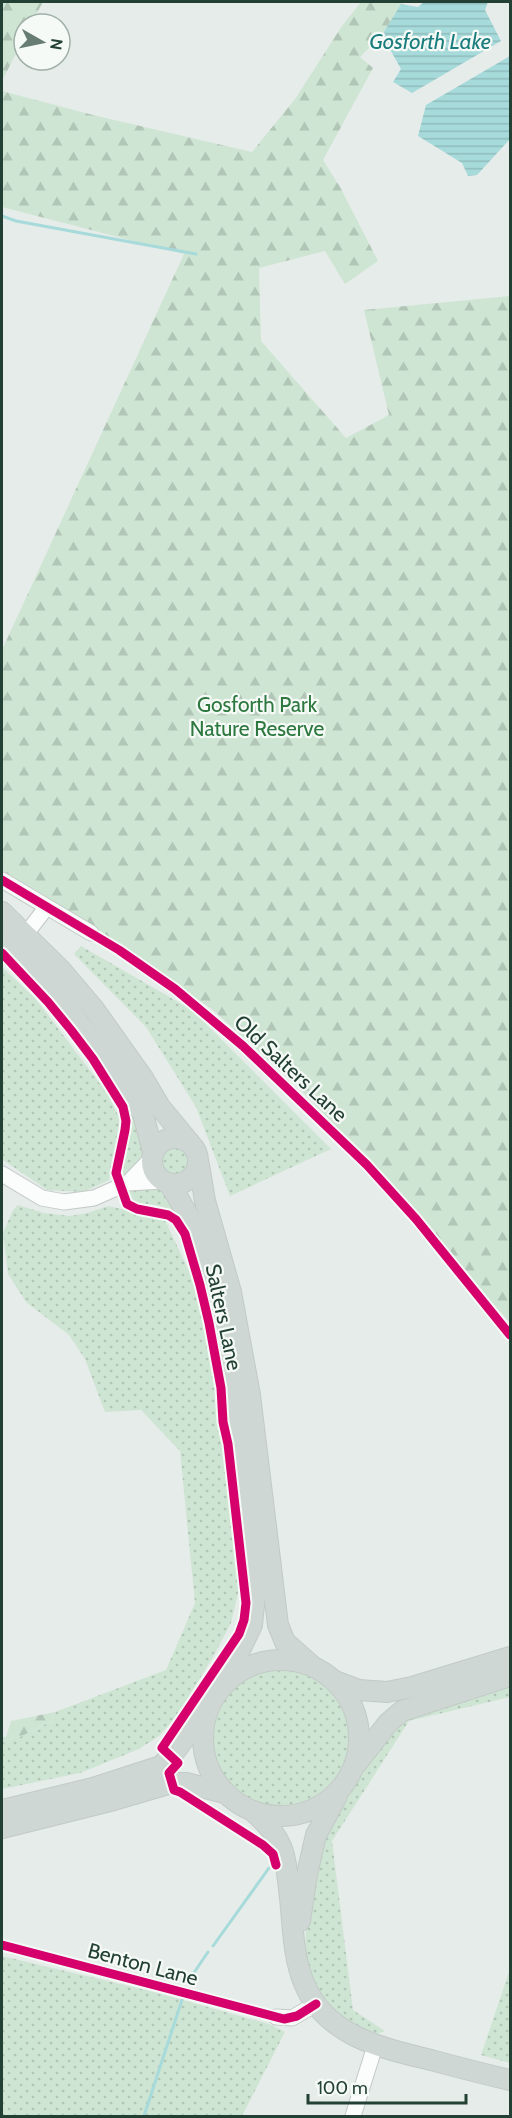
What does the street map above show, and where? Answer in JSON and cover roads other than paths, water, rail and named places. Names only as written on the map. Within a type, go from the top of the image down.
[{"type":"main road","points":[[2,912],[14,941],[123,1082],[143,1114],[154,1172],[167,1183],[180,1184],[190,1180],[199,1165],[198,1155],[160,1107],[143,1078],[94,1009],[61,970],[14,941]]},
{"type":"main road","points":[[152,1155],[160,1142],[167,1139],[181,1138],[189,1142]]},
{"type":"main road","name":"Salters Lane","points":[[199,1165],[205,1201],[231,1292],[250,1395],[278,1625],[285,1642],[311,1665]]},
{"type":"main road","name":"Salters Lane","points":[[167,1183],[189,1216],[213,1296],[230,1385],[255,1595],[252,1625],[224,1683]]},
{"type":"main road","points":[[2,1810],[93,1788],[161,1766],[176,1750],[224,1683],[234,1674],[258,1663],[285,1659],[311,1665],[334,1681],[359,1690],[387,1692],[412,1687],[510,1657]]},
{"type":"main road","points":[[297,1958],[302,1906],[314,1842],[321,1824],[353,1768],[388,1722],[402,1711],[510,1676]]},
{"type":"main road","points":[[334,1681],[351,1702],[358,1728],[357,1755],[353,1768]]},
{"type":"main road","points":[[209,1705],[203,1728],[203,1752],[211,1774],[225,1793],[254,1812],[270,1827],[283,1848],[297,1958],[304,1984],[315,2004],[343,2029],[375,2046],[510,2080]]},
{"type":"main road","points":[[2,1828],[172,1783],[225,1793]]},
{"type":"main road","points":[[254,1812],[278,1816],[303,1813],[325,1803],[343,1785]]},
{"type":"street","points":[[2,880],[91,933]]},
{"type":"street","points":[[14,941],[46,908]]},
{"type":"street","points":[[128,1183],[152,1155]]},
{"type":"street","points":[[2,1174],[42,1198],[64,1202],[94,1198],[128,1183],[167,1183]]},
{"type":"street","points":[[276,2017],[292,2018],[315,2004]]},
{"type":"street","points":[[352,2116],[375,2046]]},
{"type":"water","name":"Gosforth Lake","points":[[424,2],[488,2],[485,10],[501,41],[412,93],[393,82],[401,69],[382,35],[401,4],[418,7]]},
{"type":"water","name":"Gosforth Lake","points":[[510,56],[510,139],[477,175],[468,176],[462,163],[418,136],[426,105]]},
{"type":"waterway","points":[[2,216],[16,221],[196,254]]},
{"type":"waterway","points":[[213,1946],[269,1868]]},
{"type":"waterway","points":[[189,1980],[208,1952]]},
{"type":"waterway","points":[[144,2116],[182,2000]]},
{"type":"park label","name":"Gosforth Park Nature Reserve","points":[[257,716]]}]
